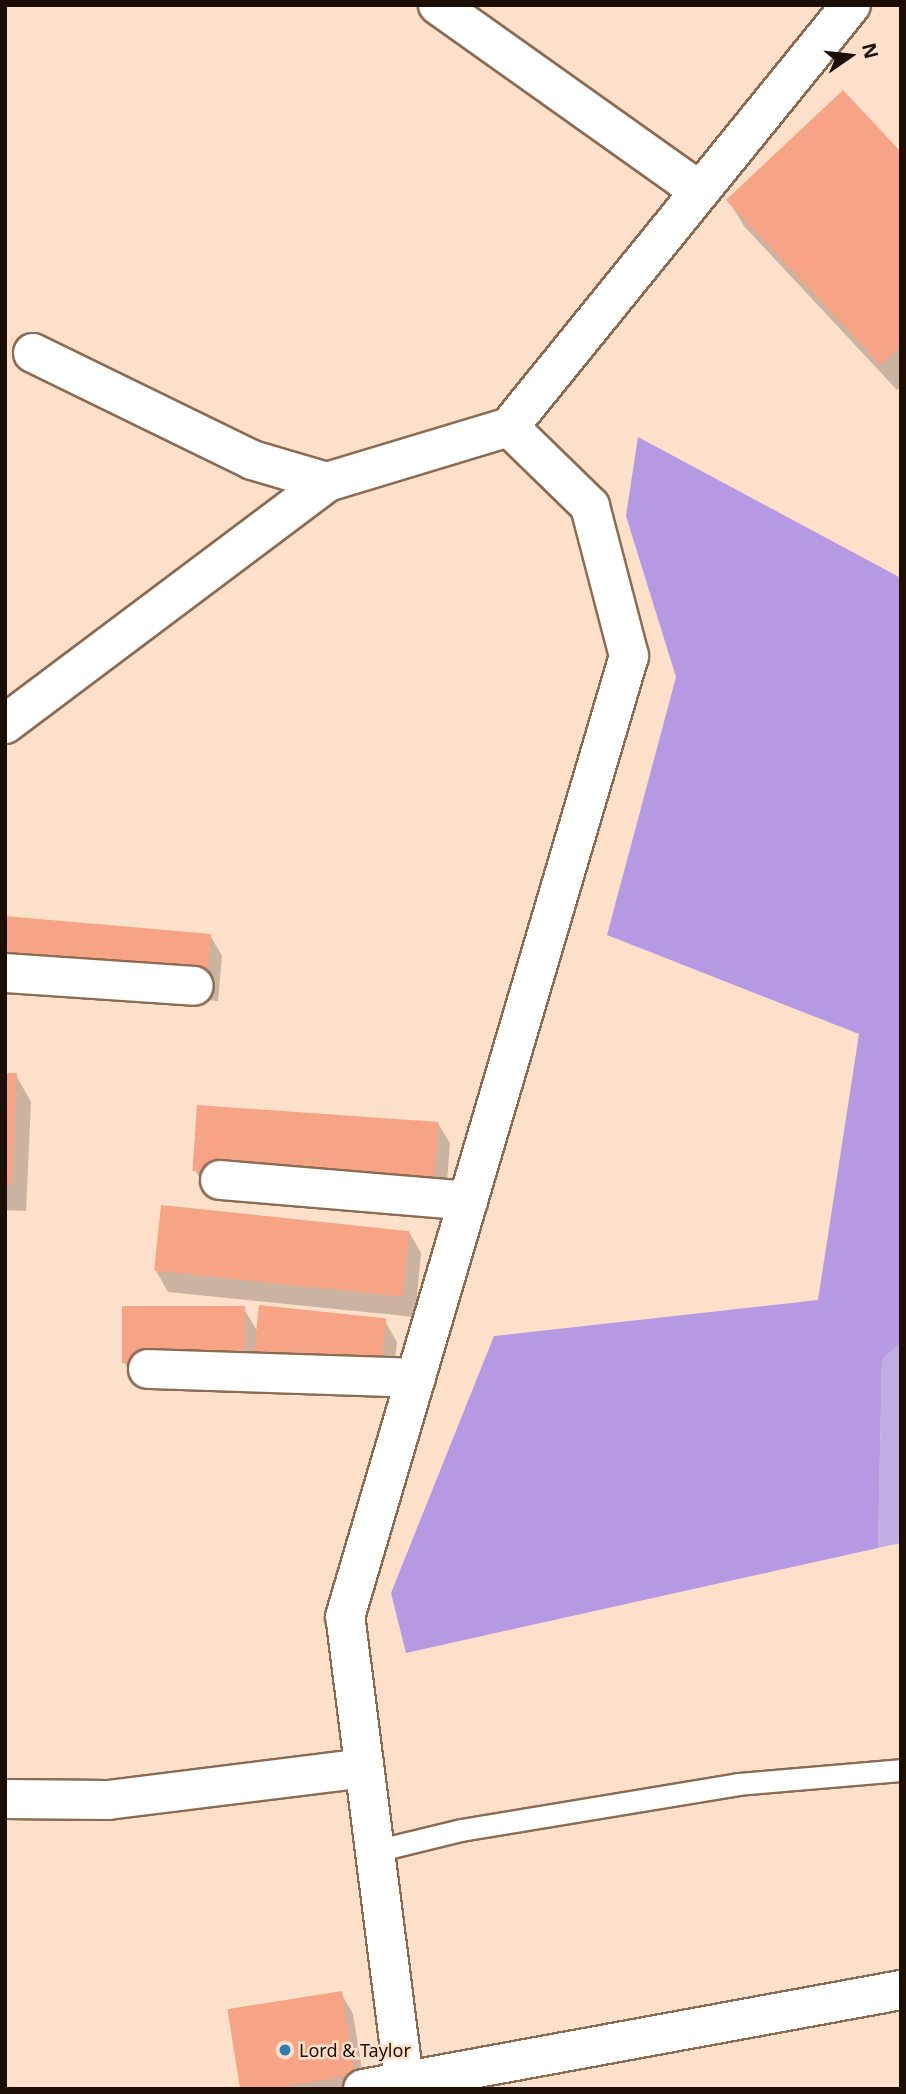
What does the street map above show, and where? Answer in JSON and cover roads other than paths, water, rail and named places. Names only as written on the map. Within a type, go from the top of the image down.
[{"type":"street","points":[[438,5],[700,191]]},
{"type":"street","points":[[5,724],[327,482],[509,427],[851,5]]},
{"type":"street","points":[[33,353],[252,460],[327,482]]},
{"type":"street","points":[[405,2085],[345,1617],[629,656],[590,506],[509,427]]},
{"type":"street","points":[[5,973],[194,986]]},
{"type":"street","points":[[220,1180],[468,1201]]},
{"type":"street","points":[[148,1369],[416,1378]]},
{"type":"street","points":[[5,1799],[107,1800],[365,1768]]},
{"type":"street","points":[[363,2089],[405,2085],[901,1990]]},
{"type":"lane","points":[[375,1851],[461,1830],[738,1784],[901,1770]]},
{"type":"place","name":"Lord & Taylor","points":[[285,2050]]}]
